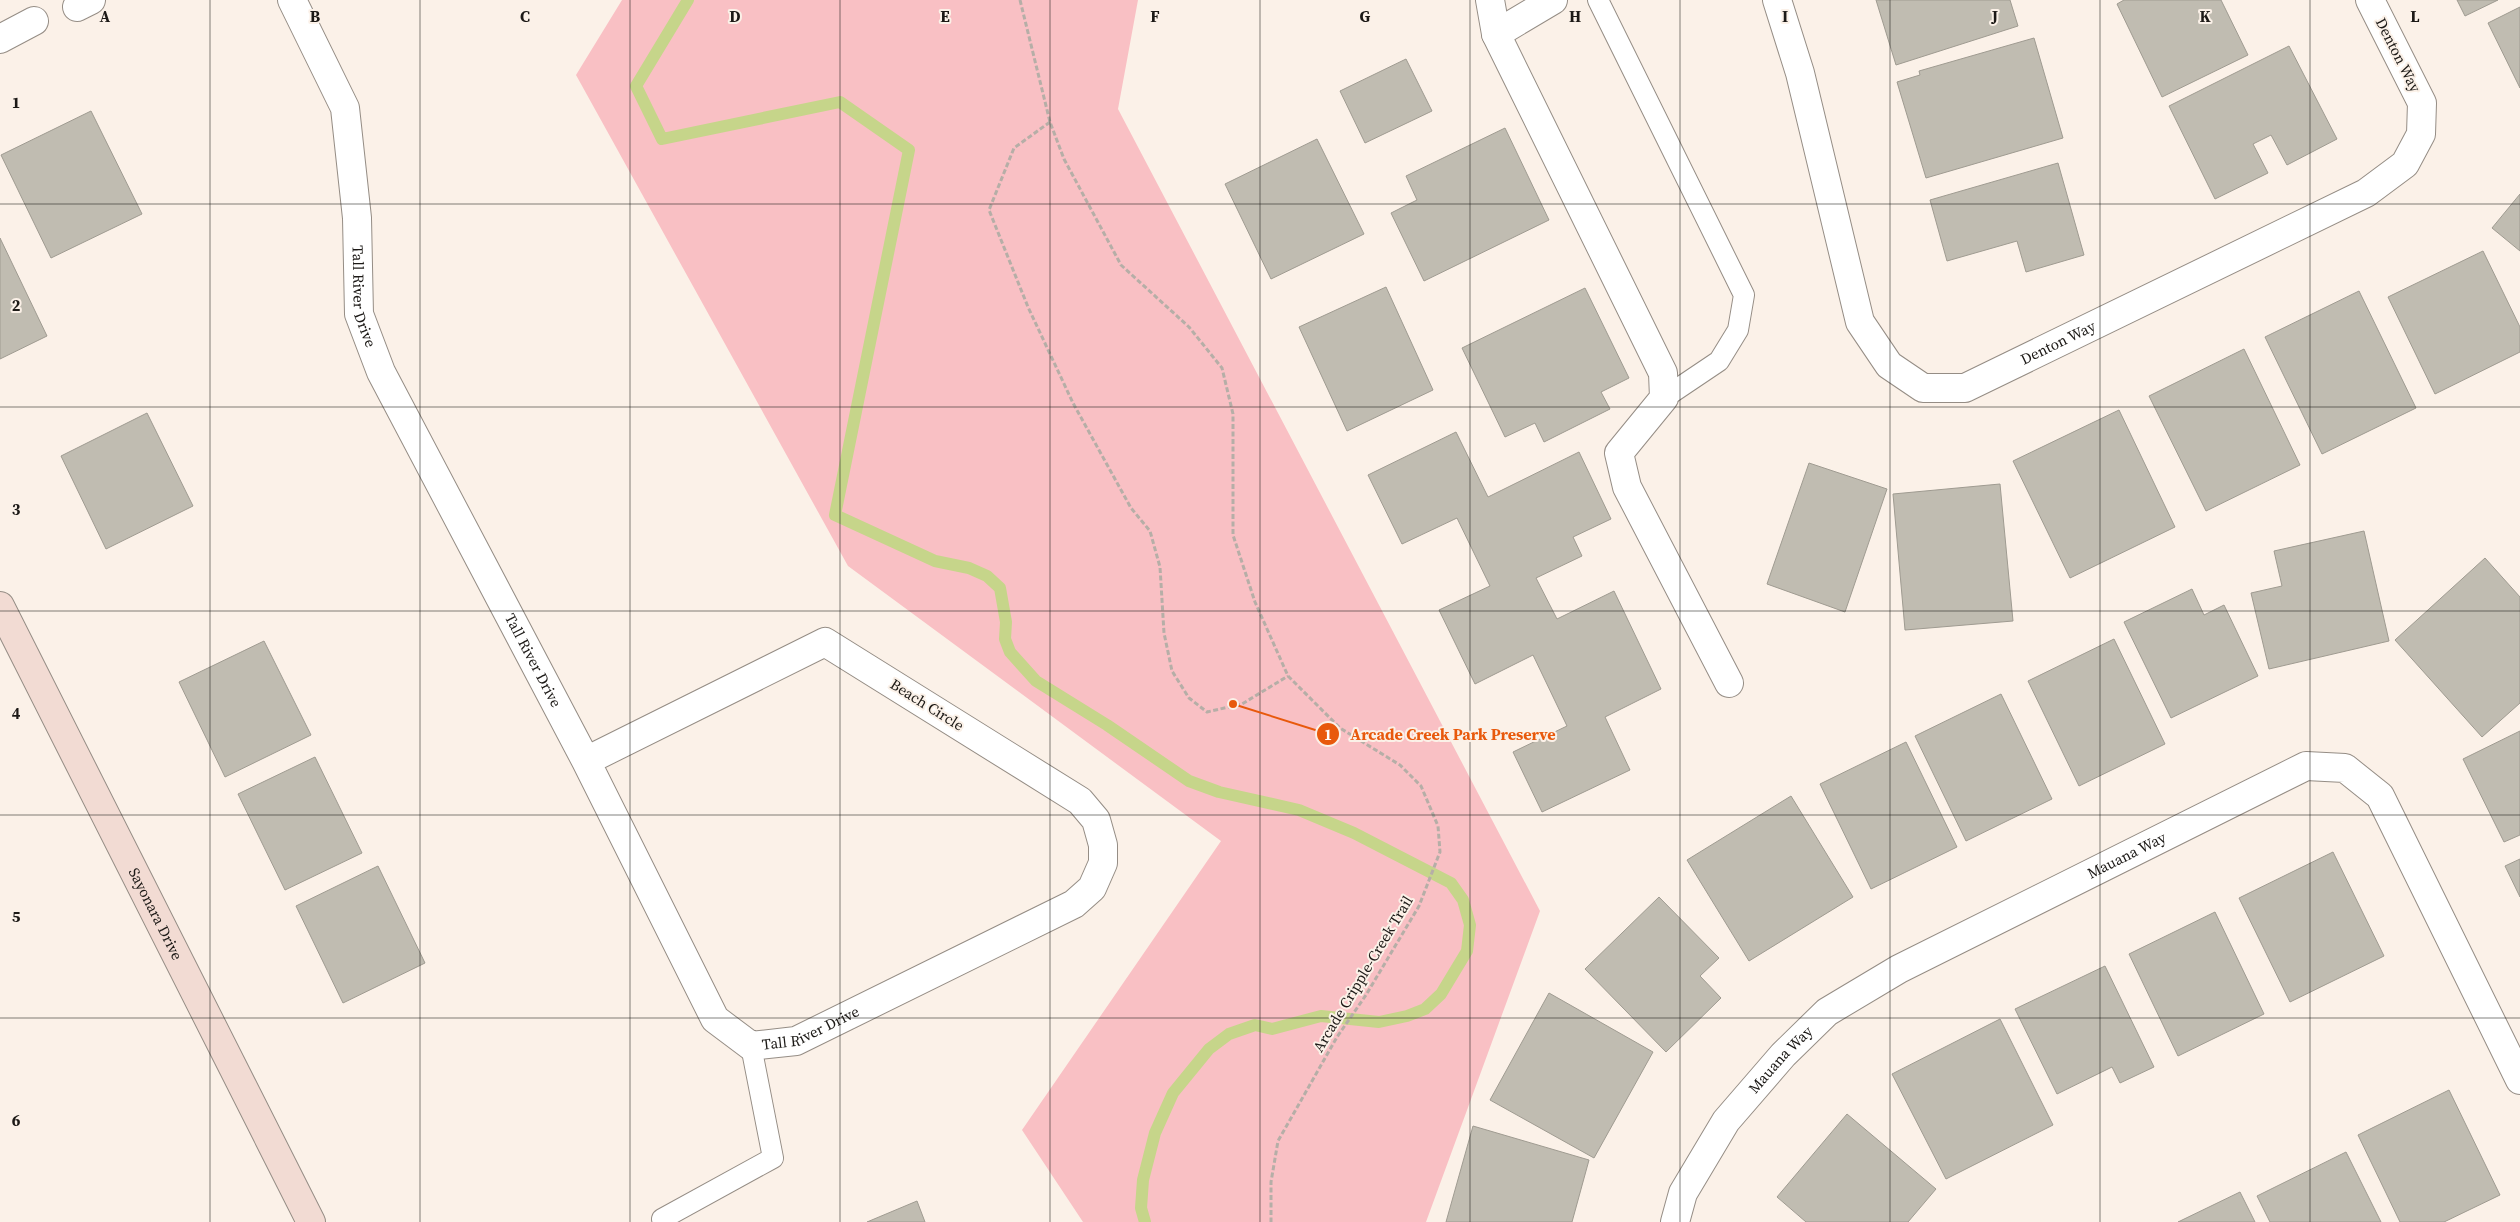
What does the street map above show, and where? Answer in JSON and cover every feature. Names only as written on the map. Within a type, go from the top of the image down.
[{"type":"street","name":"Tall River Drive","points":[[292,0],[345,108],[357,218],[359,314],[381,372],[586,761],[715,1019],[751,1046],[796,1041],[997,943]]},
{"type":"street","points":[[1490,0],[1496,34],[1663,373],[1664,398],[1619,453],[1627,487],[1728,683]]},
{"type":"street","points":[[1496,34],[1553,0]]},
{"type":"street","name":"Denton Way","points":[[1777,0],[1800,74],[1860,322],[1889,365],[1923,388],[1965,388],[2366,193],[2405,164],[2421,134],[2422,103],[2370,0]]},
{"type":"street","points":[[0,39],[34,21]]},
{"type":"street","name":"Sayonara Drive","points":[[0,606],[311,1222]]},
{"type":"street","name":"Beach Circle","points":[[586,761],[825,642],[1080,801],[1096,820],[1104,845],[1103,863],[1092,888],[1074,904],[997,943]]},
{"type":"street","name":"Mauana Way","points":[[1675,1222],[1683,1193],[1726,1121],[1783,1055],[1827,1012],[1899,968],[2306,766],[2345,768],[2380,796],[2520,1080]]},
{"type":"lane","points":[[1598,0],[1744,294],[1738,330],[1719,360],[1664,398]]},
{"type":"lane","points":[[662,1219],[773,1158],[751,1046]]},
{"type":"path","name":"Arcade Cripple-Creek Trail","points":[[1020,0],[1050,122],[1064,159],[1121,265],[1189,327],[1222,368],[1233,414],[1233,535],[1255,602],[1288,676],[1340,728],[1400,766],[1421,786],[1438,826],[1440,852],[1419,906],[1366,995],[1337,1037],[1278,1141],[1271,1182],[1270,1222]]},
{"type":"path","points":[[1050,122],[1014,148],[989,210],[1028,307],[1073,404],[1131,508],[1150,531],[1160,567],[1164,633],[1172,671],[1189,698],[1207,712],[1242,704],[1288,676]]},
{"type":"shaded area","points":[[622,0],[1138,0],[1118,109],[1540,911],[1426,1222],[1083,1222],[1022,1130],[1221,841],[848,566],[576,75]]},
{"type":"building","points":[[1876,0],[2010,0],[2018,26],[1896,65]]},
{"type":"building","points":[[2124,0],[2221,0],[2248,55],[2162,97],[2117,4]]},
{"type":"building","points":[[2457,0],[2498,0],[2465,16]]},
{"type":"building","points":[[2520,7],[2520,88],[2488,23]]},
{"type":"building","points":[[2034,38],[2063,138],[1926,178],[1897,82],[1920,75],[1919,71]]},
{"type":"building","points":[[2289,46],[2337,139],[2287,165],[2271,135],[2253,144],[2268,173],[2215,199],[2169,106]]},
{"type":"building","points":[[1406,59],[1432,111],[1365,143],[1340,91]]},
{"type":"building","points":[[91,111],[142,214],[51,258],[1,155]]},
{"type":"building","points":[[1505,128],[1549,220],[1424,281],[1391,213],[1417,200],[1406,176]]},
{"type":"building","points":[[1317,139],[1364,234],[1271,279],[1225,184]]},
{"type":"building","points":[[2058,163],[2084,255],[2026,272],[2017,241],[1947,261],[1930,200]]},
{"type":"building","points":[[2520,194],[2520,251],[2492,228]]},
{"type":"building","points":[[0,238],[47,336],[0,359]]},
{"type":"building","points":[[2483,251],[2520,327],[2520,352],[2435,394],[2388,297]]},
{"type":"building","points":[[1386,287],[1433,390],[1347,431],[1299,327]]},
{"type":"building","points":[[1585,288],[1629,378],[1601,392],[1610,409],[1544,442],[1535,423],[1505,437],[1462,348]]},
{"type":"building","points":[[2359,291],[2416,408],[2322,454],[2265,337]]},
{"type":"building","points":[[2244,349],[2300,465],[2206,511],[2149,396]]},
{"type":"building","points":[[2119,410],[2175,527],[2070,578],[2013,461]]},
{"type":"building","points":[[147,413],[193,506],[106,549],[61,456]]},
{"type":"building","points":[[1456,432],[1488,497],[1579,452],[1611,519],[1573,537],[1582,556],[1536,578],[1557,619],[1614,591],[1661,689],[1605,717],[1630,770],[1542,812],[1513,752],[1567,726],[1533,655],[1475,684],[1439,610],[1490,586],[1457,518],[1402,544],[1368,475]]},
{"type":"building","points":[[1809,463],[1887,489],[1845,612],[1767,584]]},
{"type":"building","points":[[2000,484],[2013,621],[1905,630],[1893,494]]},
{"type":"building","points":[[2364,531],[2389,641],[2269,669],[2251,593],[2282,586],[2274,551]]},
{"type":"building","points":[[2485,558],[2520,597],[2520,703],[2482,737],[2395,640]]},
{"type":"building","points":[[2192,589],[2204,615],[2224,605],[2258,676],[2171,718],[2124,622]]},
{"type":"building","points":[[2114,639],[2165,744],[2079,786],[2028,681]]},
{"type":"building","points":[[264,641],[311,735],[225,777],[179,682]]},
{"type":"building","points":[[2001,694],[2052,799],[1966,841],[1915,736]]},
{"type":"building","points":[[2520,731],[2520,835],[2504,842],[2463,759]]},
{"type":"building","points":[[1906,742],[1957,847],[1871,889],[1820,784]]},
{"type":"building","points":[[315,757],[362,853],[285,890],[238,794]]},
{"type":"building","points":[[1791,796],[1853,897],[1749,961],[1687,860]]},
{"type":"building","points":[[2333,852],[2384,956],[2290,1002],[2239,898]]},
{"type":"building","points":[[2520,859],[2520,897],[2505,866]]},
{"type":"building","points":[[378,866],[425,963],[343,1003],[296,906]]},
{"type":"building","points":[[1659,897],[1719,958],[1700,976],[1721,998],[1666,1052],[1585,969]]},
{"type":"building","points":[[2215,912],[2264,1014],[2178,1056],[2129,954]]},
{"type":"building","points":[[2105,966],[2154,1067],[2120,1083],[2112,1067],[2057,1094],[2015,1009]]},
{"type":"building","points":[[1549,993],[1653,1052],[1594,1158],[1490,1100]]},
{"type":"building","points":[[2000,1019],[2053,1125],[1946,1179],[1892,1074]]},
{"type":"building","points":[[2449,1090],[2500,1195],[2444,1222],[2400,1222],[2358,1135]]},
{"type":"building","points":[[1847,1114],[1936,1189],[1908,1222],[1806,1222],[1777,1197]]},
{"type":"building","points":[[1473,1126],[1589,1160],[1572,1222],[1446,1222]]},
{"type":"building","points":[[2346,1152],[2381,1222],[2270,1222],[2257,1196]]},
{"type":"building","points":[[2240,1192],[2255,1222],[2178,1222]]},
{"type":"building","points":[[917,1201],[925,1222],[867,1222]]},
{"type":"waterway","points":[[688,0],[636,86],[662,139],[840,102],[909,150],[835,515],[935,561],[969,568],[987,576],[1000,588],[1006,622],[1005,639],[1010,652],[1036,681],[1107,725],[1189,781],[1219,792],[1299,810],[1354,833],[1451,883],[1463,900],[1470,925],[1467,951],[1441,994],[1425,1009],[1407,1016],[1379,1022],[1321,1016],[1272,1029],[1255,1025],[1229,1034],[1209,1049],[1173,1093],[1155,1133],[1143,1180],[1141,1208],[1145,1222]]},
{"type":"place","name":"Arcade Creek Park Preserve","points":[[1233,704]]}]
